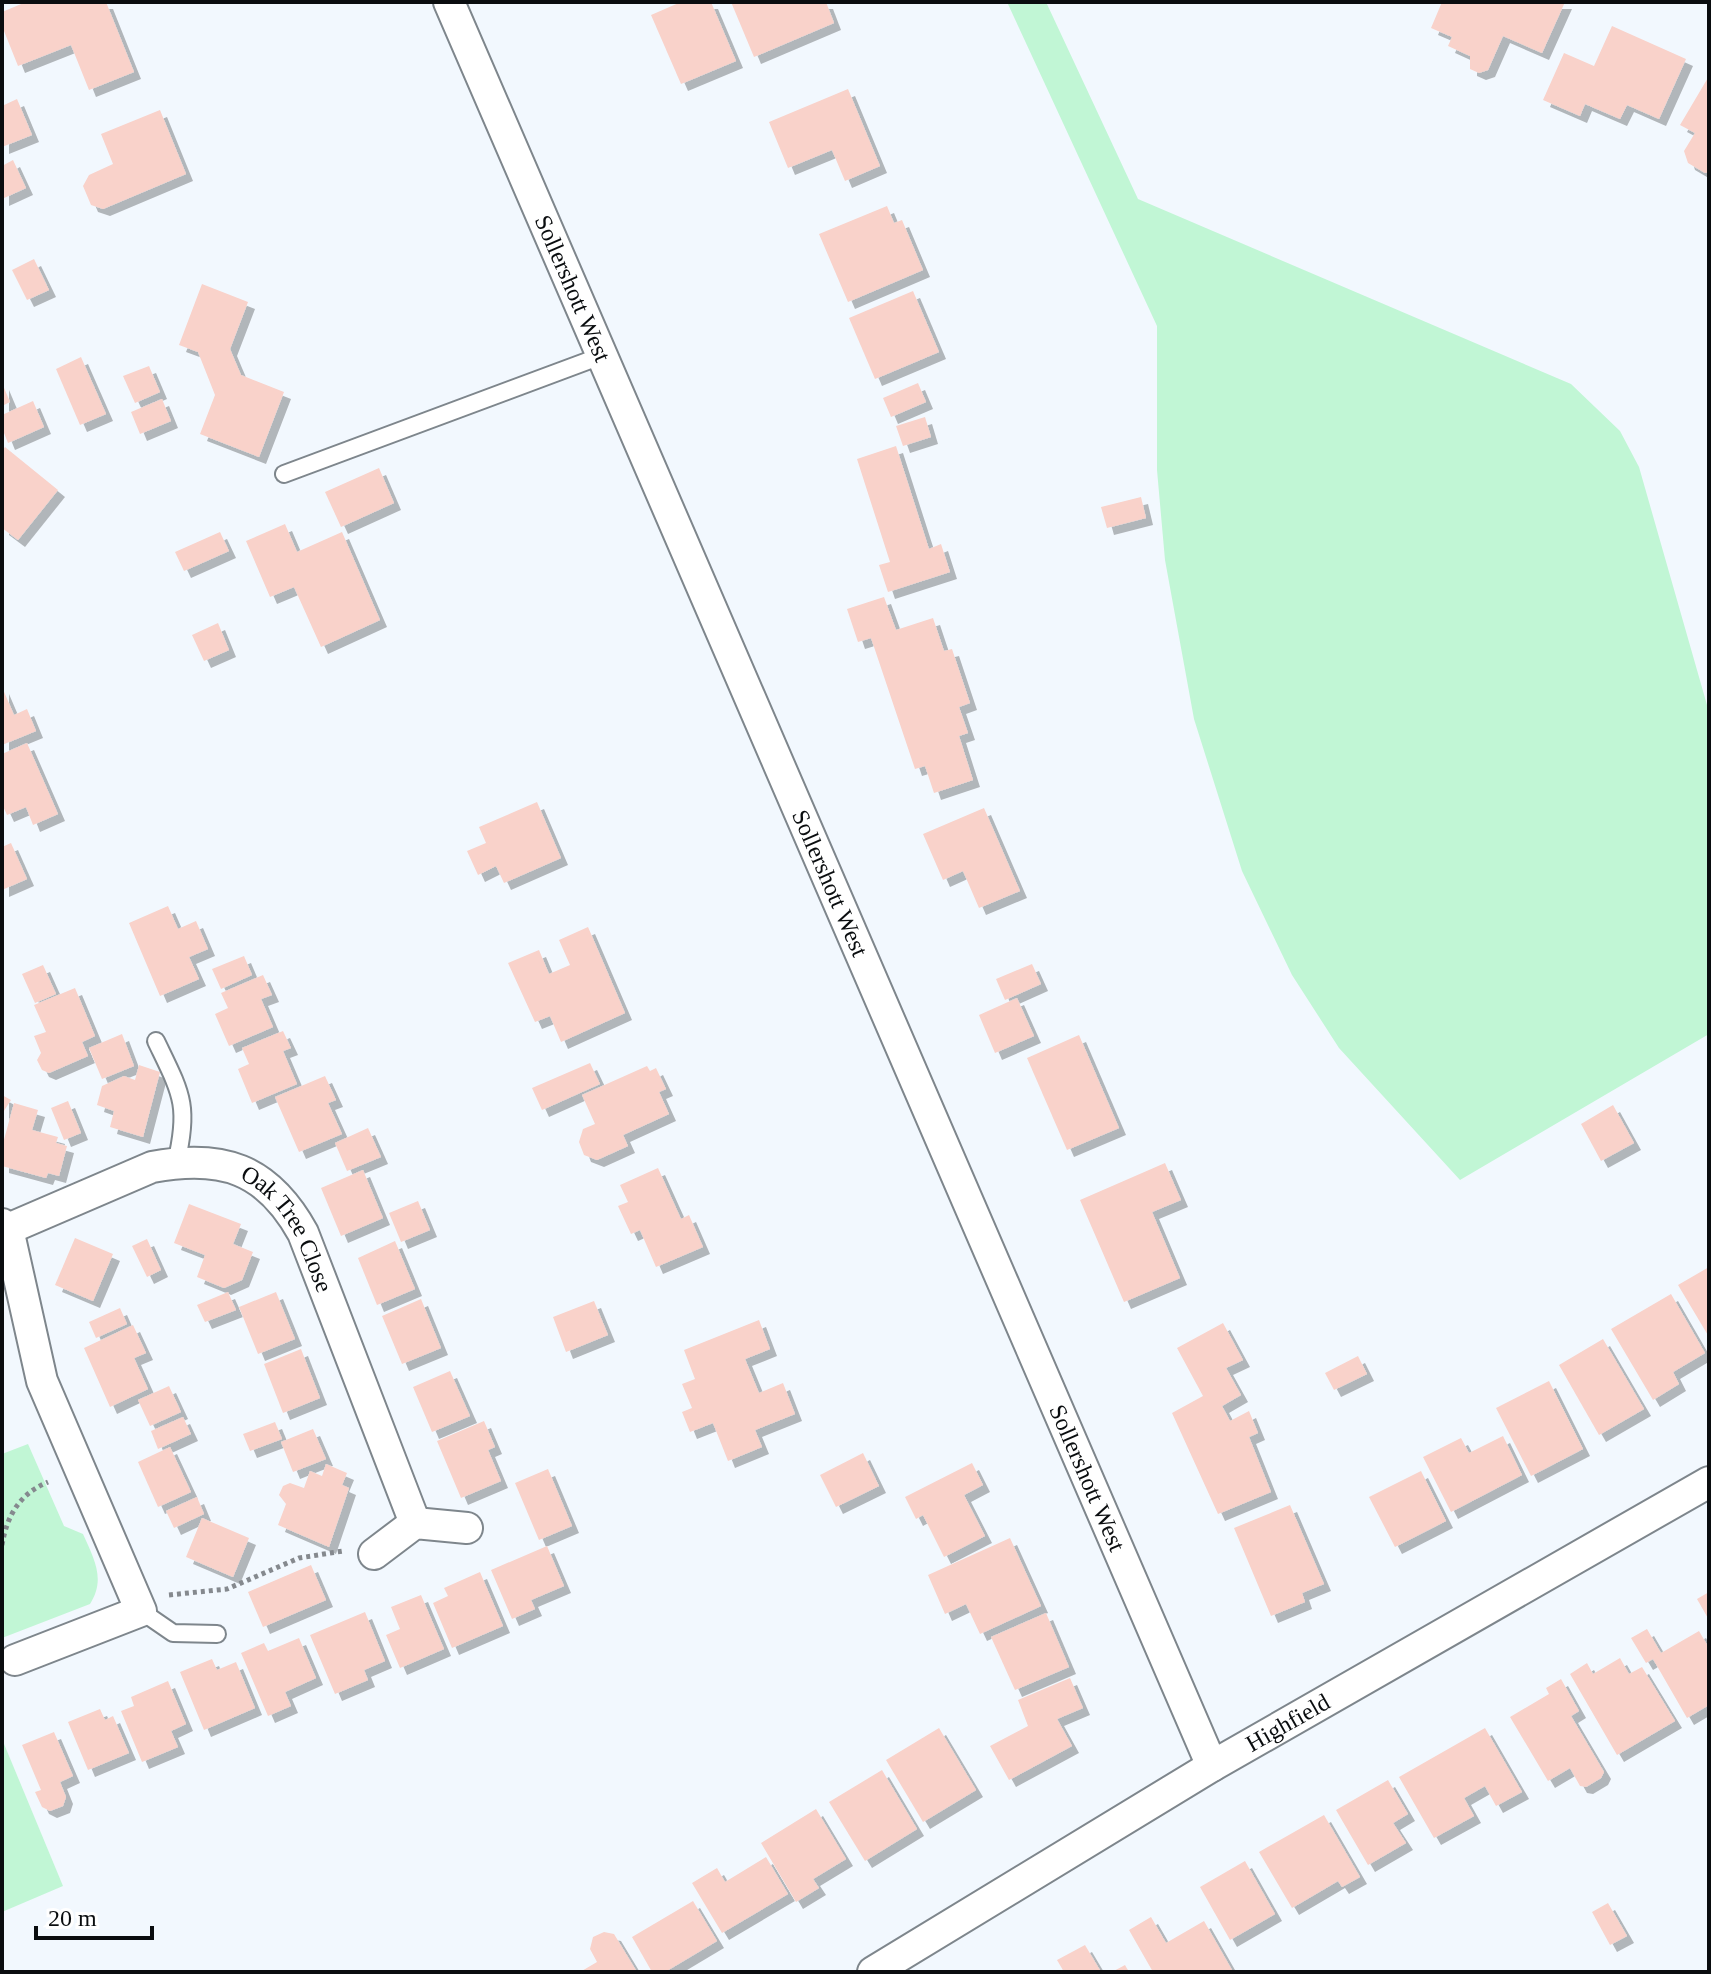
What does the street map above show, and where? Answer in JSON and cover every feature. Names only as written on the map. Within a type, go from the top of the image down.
[{"type":"street","name":"Sollershott West","points":[[449,2],[1212,1766]]},
{"type":"street","name":"Oak Tree Close","points":[[141,1611],[42,1381],[5,1226],[152,1167],[212,1163],[249,1174],[270,1188],[289,1208],[303,1233],[415,1523]]},
{"type":"street","name":"Highfield","points":[[873,1972],[1212,1766],[1709,1482]]},
{"type":"street","points":[[374,1554],[415,1523],[467,1528]]},
{"type":"street","points":[[15,1660],[141,1611]]},
{"type":"lane","points":[[284,474],[601,356]]},
{"type":"lane","points":[[156,1041],[183,1096],[184,1130],[176,1163]]},
{"type":"lane","points":[[141,1611],[173,1633],[217,1634]]},
{"type":"path","points":[[2,1545],[11,1513],[27,1494],[80,1469]]},
{"type":"path","points":[[141,1611],[173,1592],[227,1589],[299,1558],[331,1551],[374,1554]]},
{"type":"green space","points":[[1007,2],[1046,2],[1138,199],[1571,384],[1620,431],[1639,467],[1709,712],[1709,1034],[1460,1180],[1339,1048],[1292,975],[1242,871],[1194,719],[1165,560],[1157,470],[1157,326]]},
{"type":"green space","points":[[28,1444],[64,1526],[83,1534],[97,1569],[97,1586],[90,1604],[2,1638],[2,1454]]},
{"type":"green space","points":[[2,1739],[63,1886],[2,1912]]},
{"type":"building","points":[[26,2],[106,2],[134,72],[89,90],[71,45],[18,66],[2,26],[2,12]]},
{"type":"building","points":[[681,2],[711,2],[736,61],[681,84],[651,15]]},
{"type":"building","points":[[731,2],[826,2],[834,23],[754,57]]},
{"type":"building","points":[[1442,2],[1565,2],[1542,53],[1503,36],[1488,70],[1479,73],[1470,69],[1470,56],[1448,46],[1452,37],[1431,28]]},
{"type":"building","points":[[1612,26],[1686,59],[1659,119],[1627,105],[1620,119],[1585,104],[1580,116],[1543,100],[1564,53],[1594,66]]},
{"type":"building","points":[[1709,76],[1709,172],[1705,173],[1688,163],[1684,151],[1695,133],[1680,125]]},
{"type":"building","points":[[848,89],[880,166],[845,181],[832,150],[788,168],[769,122]]},
{"type":"building","points":[[17,99],[32,135],[2,147],[2,106]]},
{"type":"building","points":[[160,110],[186,174],[103,209],[91,205],[83,186],[89,175],[113,164],[101,134]]},
{"type":"building","points":[[13,160],[26,188],[2,199],[2,166]]},
{"type":"building","points":[[887,206],[894,223],[902,220],[923,270],[848,302],[819,234]]},
{"type":"building","points":[[34,259],[49,290],[27,300],[12,270]]},
{"type":"building","points":[[202,284],[248,302],[230,349],[241,375],[284,392],[259,457],[200,434],[215,395],[198,352],[179,345]]},
{"type":"building","points":[[913,291],[939,352],[875,379],[849,318]]},
{"type":"building","points":[[81,357],[106,414],[80,425],[56,369]]},
{"type":"building","points":[[149,366],[160,392],[135,403],[123,376]]},
{"type":"building","points":[[2,383],[10,402],[2,406]]},
{"type":"building","points":[[918,383],[926,402],[891,417],[883,398]]},
{"type":"building","points":[[162,399],[171,421],[140,434],[131,412]]},
{"type":"building","points":[[33,401],[44,427],[8,443],[2,428],[2,415]]},
{"type":"building","points":[[925,417],[931,437],[903,446],[896,426]]},
{"type":"building","points":[[896,446],[929,549],[941,544],[950,572],[888,592],[879,565],[890,562],[857,459]]},
{"type":"building","points":[[5,447],[58,490],[18,540],[2,528],[2,451]]},
{"type":"building","points":[[379,468],[394,503],[341,527],[325,492]]},
{"type":"building","points":[[1141,497],[1146,518],[1107,528],[1101,507]]},
{"type":"building","points":[[285,524],[297,552],[342,532],[380,620],[321,647],[294,587],[270,597],[246,541]]},
{"type":"building","points":[[220,532],[229,551],[184,571],[175,552]]},
{"type":"building","points":[[884,597],[896,630],[933,618],[944,651],[952,649],[970,703],[959,707],[968,733],[959,736],[973,780],[934,793],[925,766],[915,769],[871,638],[858,642],[847,609]]},
{"type":"building","points":[[218,623],[229,650],[204,661],[192,635]]},
{"type":"building","points":[[2,687],[14,715],[27,709],[36,731],[2,745]]},
{"type":"building","points":[[27,743],[58,814],[33,825],[26,807],[7,815],[2,804],[2,754]]},
{"type":"building","points":[[537,802],[561,858],[504,883],[496,866],[478,875],[467,851],[486,843],[479,827]]},
{"type":"building","points":[[984,808],[1020,891],[979,908],[963,871],[943,880],[923,834]]},
{"type":"building","points":[[11,843],[27,879],[2,890],[2,847]]},
{"type":"building","points":[[168,906],[178,929],[196,921],[208,949],[189,957],[199,979],[160,996],[129,923]]},
{"type":"building","points":[[588,927],[625,1013],[561,1042],[550,1016],[535,1022],[508,963],[539,950],[549,974],[570,965],[559,940]]},
{"type":"building","points":[[244,956],[252,975],[221,989],[212,969]]},
{"type":"building","points":[[1032,964],[1041,984],[1005,1000],[996,979]]},
{"type":"building","points":[[43,965],[56,994],[35,1003],[22,974]]},
{"type":"building","points":[[263,975],[272,995],[261,999],[273,1027],[229,1046],[215,1014],[228,1008],[221,993]]},
{"type":"building","points":[[75,988],[95,1036],[82,1042],[88,1056],[49,1073],[42,1070],[37,1060],[41,1053],[34,1036],[46,1032],[34,1005]]},
{"type":"building","points":[[1017,998],[1034,1036],[995,1053],[979,1015]]},
{"type":"building","points":[[283,1031],[291,1048],[283,1051],[297,1084],[252,1103],[238,1069],[249,1064],[242,1048]]},
{"type":"building","points":[[122,1034],[134,1066],[102,1079],[89,1048]]},
{"type":"building","points":[[1079,1035],[1119,1128],[1067,1150],[1027,1058]]},
{"type":"building","points":[[590,1063],[600,1084],[542,1110],[532,1088]]},
{"type":"building","points":[[139,1065],[160,1072],[143,1137],[110,1127],[114,1111],[97,1105],[102,1086],[124,1076],[135,1080]]},
{"type":"building","points":[[647,1066],[650,1071],[656,1068],[666,1089],[659,1092],[669,1114],[623,1135],[628,1146],[597,1160],[584,1155],[579,1142],[583,1129],[595,1124],[582,1095]]},
{"type":"building","points":[[325,1076],[336,1100],[328,1103],[342,1134],[299,1152],[275,1097]]},
{"type":"building","points":[[2,1095],[11,1100],[2,1114]]},
{"type":"building","points":[[68,1101],[81,1133],[64,1140],[51,1108]]},
{"type":"building","points":[[14,1103],[38,1110],[32,1130],[58,1137],[56,1143],[67,1146],[59,1176],[48,1173],[46,1178],[2,1166],[2,1147]]},
{"type":"building","points":[[1613,1105],[1634,1143],[1601,1161],[1581,1124]]},
{"type":"building","points":[[368,1128],[381,1157],[347,1171],[335,1143]]},
{"type":"building","points":[[1165,1163],[1181,1200],[1152,1212],[1180,1278],[1124,1302],[1080,1200]]},
{"type":"building","points":[[658,1168],[681,1219],[689,1215],[703,1247],[656,1267],[640,1230],[631,1234],[618,1206],[628,1202],[620,1185]]},
{"type":"building","points":[[363,1170],[383,1218],[341,1236],[321,1188]]},
{"type":"building","points":[[418,1201],[430,1230],[401,1242],[389,1213]]},
{"type":"building","points":[[189,1204],[241,1224],[233,1244],[253,1252],[242,1280],[224,1288],[197,1277],[205,1255],[174,1243]]},
{"type":"building","points":[[75,1238],[113,1254],[93,1301],[55,1285]]},
{"type":"building","points":[[147,1239],[161,1270],[147,1277],[132,1246]]},
{"type":"building","points":[[395,1241],[415,1289],[377,1305],[358,1258]]},
{"type":"building","points":[[1709,1267],[1709,1337],[1678,1285]]},
{"type":"building","points":[[228,1292],[236,1310],[205,1322],[197,1305]]},
{"type":"building","points":[[276,1292],[295,1339],[258,1354],[239,1307]]},
{"type":"building","points":[[1671,1294],[1705,1353],[1673,1372],[1679,1384],[1653,1400],[1611,1329]]},
{"type":"building","points":[[421,1299],[441,1348],[402,1364],[382,1316]]},
{"type":"building","points":[[594,1301],[608,1335],[566,1352],[553,1317]]},
{"type":"building","points":[[120,1308],[127,1324],[96,1338],[89,1322]]},
{"type":"building","points":[[759,1320],[770,1349],[745,1359],[759,1393],[783,1383],[795,1414],[755,1430],[762,1447],[728,1461],[713,1423],[690,1432],[682,1412],[692,1408],[682,1384],[695,1379],[684,1350]]},
{"type":"building","points":[[1223,1323],[1243,1360],[1226,1368],[1241,1395],[1222,1406],[1230,1421],[1249,1411],[1258,1433],[1249,1437],[1271,1492],[1218,1514],[1172,1413],[1203,1396],[1177,1348]]},
{"type":"building","points":[[133,1325],[146,1353],[134,1358],[148,1389],[110,1407],[84,1348]]},
{"type":"building","points":[[1603,1339],[1644,1409],[1599,1435],[1559,1365]]},
{"type":"building","points":[[301,1349],[320,1398],[283,1413],[264,1364]]},
{"type":"building","points":[[1358,1356],[1367,1374],[1334,1390],[1325,1373]]},
{"type":"building","points":[[450,1371],[470,1416],[432,1432],[413,1387]]},
{"type":"building","points":[[1549,1381],[1583,1449],[1531,1476],[1496,1408]]},
{"type":"building","points":[[169,1386],[181,1412],[150,1426],[138,1400]]},
{"type":"building","points":[[183,1417],[191,1434],[158,1449],[151,1431]]},
{"type":"building","points":[[484,1421],[495,1447],[488,1450],[501,1481],[461,1498],[437,1441]]},
{"type":"building","points":[[275,1422],[282,1439],[250,1451],[243,1434]]},
{"type":"building","points":[[313,1429],[326,1459],[293,1472],[281,1442]]},
{"type":"building","points":[[1503,1436],[1522,1475],[1451,1512],[1423,1457],[1461,1438],[1469,1453]]},
{"type":"building","points":[[170,1447],[191,1492],[158,1507],[138,1462]]},
{"type":"building","points":[[863,1453],[879,1486],[836,1507],[820,1475]]},
{"type":"building","points":[[972,1463],[983,1485],[964,1495],[985,1536],[944,1557],[923,1515],[916,1519],[905,1497]]},
{"type":"building","points":[[326,1464],[347,1473],[342,1485],[349,1488],[329,1547],[278,1525],[286,1504],[279,1495],[283,1486],[290,1483],[304,1488],[310,1471],[322,1476]]},
{"type":"building","points":[[548,1469],[572,1526],[539,1540],[515,1483]]},
{"type":"building","points":[[1421,1471],[1446,1521],[1395,1547],[1369,1497]]},
{"type":"building","points":[[197,1497],[204,1514],[174,1528],[166,1511]]},
{"type":"building","points":[[1290,1505],[1324,1584],[1302,1593],[1305,1602],[1271,1616],[1234,1528]]},
{"type":"building","points":[[202,1518],[249,1538],[233,1577],[186,1557]]},
{"type":"building","points":[[1010,1538],[1041,1606],[980,1634],[966,1604],[945,1614],[928,1575]]},
{"type":"building","points":[[547,1546],[564,1586],[531,1600],[535,1609],[512,1619],[491,1570]]},
{"type":"building","points":[[311,1565],[326,1600],[263,1627],[248,1592]]},
{"type":"building","points":[[480,1572],[503,1626],[452,1648],[433,1603],[448,1596],[444,1588]]},
{"type":"building","points":[[1709,1592],[1709,1620],[1697,1599]]},
{"type":"building","points":[[421,1595],[444,1649],[400,1668],[386,1635],[400,1629],[391,1607]]},
{"type":"building","points":[[365,1612],[385,1661],[364,1670],[368,1680],[335,1694],[310,1635]]},
{"type":"building","points":[[1046,1613],[1069,1667],[1015,1690],[991,1637]]},
{"type":"building","points":[[1647,1629],[1661,1653],[1699,1631],[1709,1648],[1709,1705],[1687,1718],[1653,1659],[1646,1663],[1631,1638]]},
{"type":"building","points":[[299,1638],[316,1678],[285,1692],[291,1706],[268,1716],[241,1653],[264,1643],[268,1651]]},
{"type":"building","points":[[1620,1658],[1629,1674],[1642,1667],[1675,1721],[1617,1755],[1570,1674],[1587,1663],[1593,1674]]},
{"type":"building","points":[[212,1659],[217,1670],[236,1662],[255,1708],[204,1730],[180,1672]]},
{"type":"building","points":[[1070,1678],[1083,1708],[1057,1719],[1072,1746],[1009,1780],[990,1746],[1028,1726],[1018,1700]]},
{"type":"building","points":[[1561,1679],[1579,1711],[1571,1716],[1604,1772],[1601,1778],[1586,1787],[1580,1786],[1570,1768],[1548,1781],[1510,1717],[1549,1694],[1546,1688]]},
{"type":"building","points":[[168,1681],[186,1724],[171,1731],[178,1747],[142,1762],[121,1711],[134,1706],[131,1697]]},
{"type":"building","points":[[100,1709],[105,1720],[113,1716],[129,1753],[88,1770],[68,1722]]},
{"type":"building","points":[[939,1728],[976,1790],[923,1822],[886,1760]]},
{"type":"building","points":[[1485,1728],[1522,1792],[1496,1806],[1485,1786],[1464,1798],[1474,1816],[1434,1838],[1399,1777]]},
{"type":"building","points":[[54,1732],[73,1776],[60,1782],[66,1797],[63,1806],[50,1811],[42,1807],[35,1792],[41,1790],[22,1745]]},
{"type":"building","points":[[882,1770],[917,1829],[865,1861],[829,1802]]},
{"type":"building","points":[[1388,1780],[1408,1814],[1393,1823],[1406,1843],[1368,1865],[1336,1810]]},
{"type":"building","points":[[816,1809],[846,1859],[813,1879],[819,1888],[796,1902],[761,1843]]},
{"type":"building","points":[[1324,1815],[1360,1877],[1342,1887],[1338,1881],[1292,1908],[1259,1852]]},
{"type":"building","points":[[766,1857],[788,1894],[722,1933],[692,1883],[717,1868],[725,1882]]},
{"type":"building","points":[[1245,1861],[1275,1914],[1230,1940],[1200,1887]]},
{"type":"building","points":[[693,1901],[717,1941],[665,1972],[652,1972],[632,1937]]},
{"type":"building","points":[[1608,1903],[1627,1936],[1610,1945],[1592,1912]]},
{"type":"building","points":[[1151,1917],[1166,1943],[1204,1921],[1232,1970],[1153,1972],[1129,1930]]},
{"type":"building","points":[[604,1932],[614,1934],[637,1972],[580,1972],[597,1962],[590,1949],[593,1937]]},
{"type":"building","points":[[1085,1945],[1101,1972],[1064,1972],[1057,1960]]},
{"type":"building","points":[[1125,1965],[1129,1972],[1112,1972]]}]
